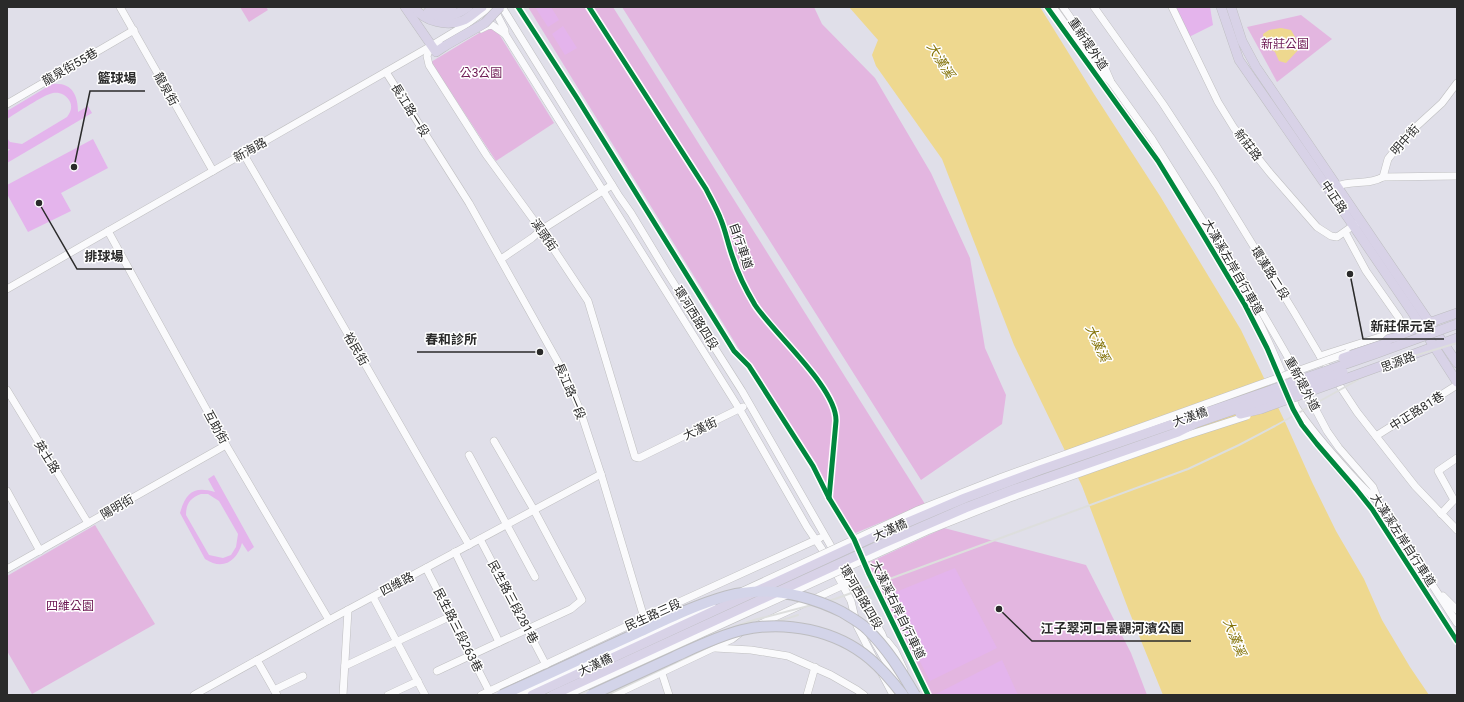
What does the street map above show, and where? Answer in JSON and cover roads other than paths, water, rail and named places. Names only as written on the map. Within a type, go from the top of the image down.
[{"type":"highway","points":[[502,695],[688,610],[729,596],[755,592],[773,592],[799,595],[826,604],[866,628],[889,654],[915,695]]},
{"type":"highway","points":[[591,695],[725,634],[759,627],[778,626],[799,628],[817,632],[846,643],[870,659],[888,676],[904,695]]},
{"type":"main road","points":[[405,7],[433,49],[445,46],[485,23],[501,7]]},
{"type":"main road","points":[[414,7],[436,21],[452,23],[464,20],[482,7]]},
{"type":"main road","points":[[433,7],[443,10],[457,7]]},
{"type":"main road","points":[[422,11],[445,16],[456,14],[468,7]]},
{"type":"main road","name":"中正路","points":[[1221,7],[1239,60],[1430,322],[1457,363]]},
{"type":"main road","name":"中正路","points":[[1231,7],[1242,41],[1256,67],[1333,188]]},
{"type":"main road","name":"中正路","points":[[1357,223],[1457,384]]},
{"type":"main road","points":[[1238,400],[1253,391],[1384,344],[1402,332],[1457,313]]},
{"type":"main road","name":"大漢橋","points":[[532,695],[878,535],[965,498],[1040,470],[1238,400],[1347,364],[1457,324]]},
{"type":"main road","name":"大漢橋","points":[[553,695],[882,544],[965,508],[1457,330]]},
{"type":"main road","name":"思源路","points":[[1433,346],[1457,338]]},
{"type":"main road","points":[[1178,432],[1198,428],[1248,411],[1260,409],[1433,346]]},
{"type":"street","name":"龍泉街","points":[[120,7],[213,171]]},
{"type":"street","name":"新海路","points":[[7,289],[386,72],[433,49],[490,7]]},
{"type":"street","name":"環河西路四段","points":[[493,7],[505,30],[505,34],[740,410],[843,585],[904,695]]},
{"type":"street","name":"環河西路四段","points":[[501,7],[749,403],[882,634],[895,651],[915,695]]},
{"type":"street","name":"重新堤外道","points":[[1053,7],[1099,71],[1111,82],[1152,139],[1228,261],[1237,269],[1289,359],[1327,431],[1339,448],[1373,488],[1380,504],[1457,623]]},
{"type":"street","name":"重新堤外道","points":[[1063,7],[1104,66],[1111,82]]},
{"type":"street","name":"環漢路二段","points":[[1094,7],[1163,104],[1216,185],[1338,385],[1414,486],[1457,530]]},
{"type":"street","name":"新莊路","points":[[1172,7],[1218,102],[1234,128],[1270,173],[1317,227],[1331,236],[1337,237],[1357,223]]},
{"type":"street","points":[[433,49],[442,53],[487,26],[492,25],[505,34]]},
{"type":"street","name":"龍泉街55巷","points":[[7,104],[134,30]]},
{"type":"street","name":"溪頭街","points":[[433,49],[427,56],[429,65],[487,156],[541,230],[588,301],[635,457],[639,458],[649,453]]},
{"type":"street","name":"長江路一段","points":[[386,72],[468,201],[563,371],[580,410],[601,474],[644,618],[669,695]]},
{"type":"street","name":"明中街","points":[[1383,177],[1388,159],[1407,135],[1442,103],[1457,83]]},
{"type":"street","name":"裕民街","points":[[243,153],[469,545]]},
{"type":"street","points":[[1333,188],[1343,183],[1376,181],[1383,177],[1457,176]]},
{"type":"street","points":[[501,259],[541,230],[612,185]]},
{"type":"street","name":"互助街","points":[[108,232],[226,445],[329,620]]},
{"type":"street","points":[[1320,356],[1402,332],[1399,318],[1366,271],[1345,232]]},
{"type":"street","name":"重新堤外道","points":[[1228,261],[1231,273],[1270,344],[1296,406],[1302,416],[1367,492],[1380,504]]},
{"type":"street","points":[[518,695],[876,530],[964,492],[1383,340],[1389,340]]},
{"type":"street","name":"思源路","points":[[1338,385],[1413,356],[1433,346]]},
{"type":"street","name":"中正路81巷","points":[[1376,436],[1457,384]]},
{"type":"street","name":"英士路","points":[[7,390],[88,523]]},
{"type":"street","name":"大漢街","points":[[649,453],[740,410],[749,403]]},
{"type":"street","points":[[567,695],[927,531],[1010,498],[1249,415],[1260,409]]},
{"type":"street","points":[[437,671],[571,609],[582,600],[534,510],[494,441]]},
{"type":"street","name":"陽明街","points":[[7,569],[226,445]]},
{"type":"street","points":[[468,455],[535,577]]},
{"type":"street","points":[[1441,514],[1454,500],[1438,471],[1457,458]]},
{"type":"street","name":"四維路","points":[[194,695],[206,692],[257,660],[329,620],[601,474]]},
{"type":"street","points":[[7,491],[40,551]]},
{"type":"street","name":"民生路三段","points":[[481,695],[825,535]]},
{"type":"street","name":"民生路三段281巷","points":[[480,539],[546,665]]},
{"type":"street","points":[[455,552],[499,642]]},
{"type":"street","name":"民生路三段263巷","points":[[426,568],[489,691]]},
{"type":"street","points":[[600,695],[732,639],[738,634],[852,581]]},
{"type":"street","points":[[1434,587],[1457,610]]},
{"type":"street","points":[[373,596],[398,641],[425,695]]},
{"type":"street","points":[[689,598],[710,648]]},
{"type":"street","name":"環河西路四段","points":[[851,601],[857,626],[892,695]]},
{"type":"street","points":[[343,695],[348,610]]},
{"type":"street","points":[[345,666],[451,616]]},
{"type":"street","points":[[710,648],[750,650],[788,656],[832,675],[864,695]]},
{"type":"street","points":[[257,660],[276,693],[303,676]]},
{"type":"street","points":[[807,695],[815,667]]},
{"type":"street","points":[[614,695],[661,670]]},
{"type":"street","points":[[388,695],[418,681]]},
{"type":"water","name":"大漢溪","points":[[849,7],[1040,7],[1160,196],[1241,330],[1336,531],[1364,579],[1382,620],[1410,667],[1429,695],[1163,695],[1129,611],[1082,486],[1014,345],[942,159],[876,66],[872,55],[878,40]]},
{"type":"water","points":[[1281,28],[1291,30],[1301,47],[1286,63],[1279,61],[1275,52],[1264,43],[1263,34],[1269,30]]},
{"type":"railway","points":[[577,695],[705,637],[754,620],[835,599],[1188,469],[1239,445],[1363,377],[1414,356],[1457,343]]},
{"type":"railway","points":[[607,695],[717,643],[753,629],[798,615]]},
{"type":"place","name":"籃球場","points":[[74,167]]},
{"type":"place","name":"排球場","points":[[39,203]]},
{"type":"place","name":"新莊保元宮","points":[[1350,274]]},
{"type":"place","name":"春和診所","points":[[540,352]]},
{"type":"place","name":"江子翠河口景觀河濱公園","points":[[999,609]]},
{"type":"park label","name":"新莊公園","points":[[1285,44]]},
{"type":"park label","name":"公3公園","points":[[481,73]]},
{"type":"park label","name":"四維公園","points":[[70,606]]}]
